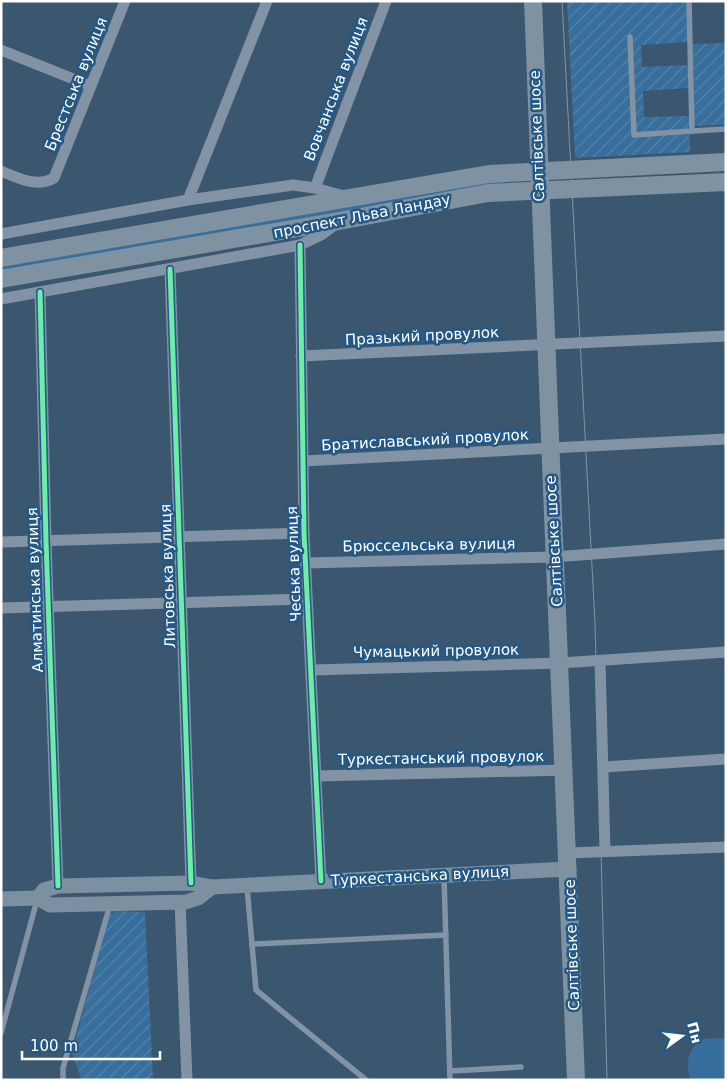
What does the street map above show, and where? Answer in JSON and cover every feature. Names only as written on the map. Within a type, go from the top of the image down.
[{"type":"main road","name":"Салтівське шосе","points":[[533,1],[549,449],[566,770],[576,1080]]},
{"type":"main road","name":"проспект Льва Ландау","points":[[1,258],[489,174],[538,170],[726,162]]},
{"type":"main road","name":"проспект Льва Ландау","points":[[1,279],[339,222],[482,194],[539,189],[726,182]]},
{"type":"street","name":"Брестська вулиця","points":[[1,171],[41,184],[54,178],[125,1]]},
{"type":"street","points":[[188,200],[267,1]]},
{"type":"street","name":"Вовчанська вулиця","points":[[315,188],[386,1]]},
{"type":"street","points":[[1,50],[91,86]]},
{"type":"street","points":[[1,234],[188,200],[293,185],[315,188],[347,198]]},
{"type":"street","points":[[1,299],[300,245],[321,236],[339,222]]},
{"type":"street","name":"Чеська вулиця","points":[[300,245],[304,533],[321,881]]},
{"type":"street","name":"Литовська вулиця","points":[[170,269],[191,883]]},
{"type":"street","name":"Алматинська вулиця","points":[[40,292],[46,542],[58,886]]},
{"type":"street","name":"Празький провулок","points":[[301,356],[726,336]]},
{"type":"street","name":"Братиславський провулок","points":[[303,461],[726,438]]},
{"type":"street","points":[[1,542],[304,533]]},
{"type":"street","name":"Брюссельська вулиця","points":[[306,563],[554,557],[726,544]]},
{"type":"street","points":[[1,608],[307,599]]},
{"type":"street","name":"Чумацький провулок","points":[[312,670],[560,663],[726,652]]},
{"type":"street","points":[[600,661],[605,852]]},
{"type":"street","points":[[604,768],[726,759]]},
{"type":"street","name":"Туркестанський провулок","points":[[317,776],[566,770]]},
{"type":"street","points":[[569,861],[605,852],[726,847]]},
{"type":"street","name":"Туркестанська вулиця","points":[[38,898],[44,890],[58,886],[191,883],[212,887],[444,874],[569,861]]},
{"type":"street","name":"Туркестанська вулиця","points":[[1,899],[38,898],[50,904],[110,905],[180,902],[198,898],[212,887]]},
{"type":"street","points":[[180,902],[187,1080]]},
{"type":"lane","points":[[689,1],[692,131]]},
{"type":"lane","points":[[630,37],[634,135],[726,130]]},
{"type":"lane","points":[[444,874],[450,1080]]},
{"type":"lane","points":[[247,885],[256,990],[366,1080]]},
{"type":"lane","points":[[1,1033],[38,898]]},
{"type":"lane","points":[[63,1080],[63,1068],[110,905]]},
{"type":"lane","points":[[252,944],[446,935]]},
{"type":"lane","points":[[451,1071],[521,1067]]},
{"type":"shaded area","points":[[567,1],[687,1],[688,42],[641,45],[642,67],[688,65],[689,88],[643,91],[644,117],[689,116],[690,152],[575,158]]},
{"type":"shaded area","points":[[726,43],[726,125],[694,126],[693,44]]},
{"type":"shaded area","points":[[503,179],[503,184],[1,271],[1,266]]},
{"type":"shaded area","points":[[117,911],[145,912],[153,1080],[80,1080],[72,1052],[109,915]]},
{"type":"shaded area","points":[[726,1038],[726,1080],[691,1080],[688,1062],[691,1051],[695,1046],[705,1039]]},
{"type":"tram line","points":[[562,1],[595,623],[607,1080]]},
{"type":"cycle path","points":[[300,245],[304,533],[321,881]]},
{"type":"cycle path","points":[[170,269],[191,883]]},
{"type":"cycle path","points":[[40,292],[46,541],[58,886]]}]
